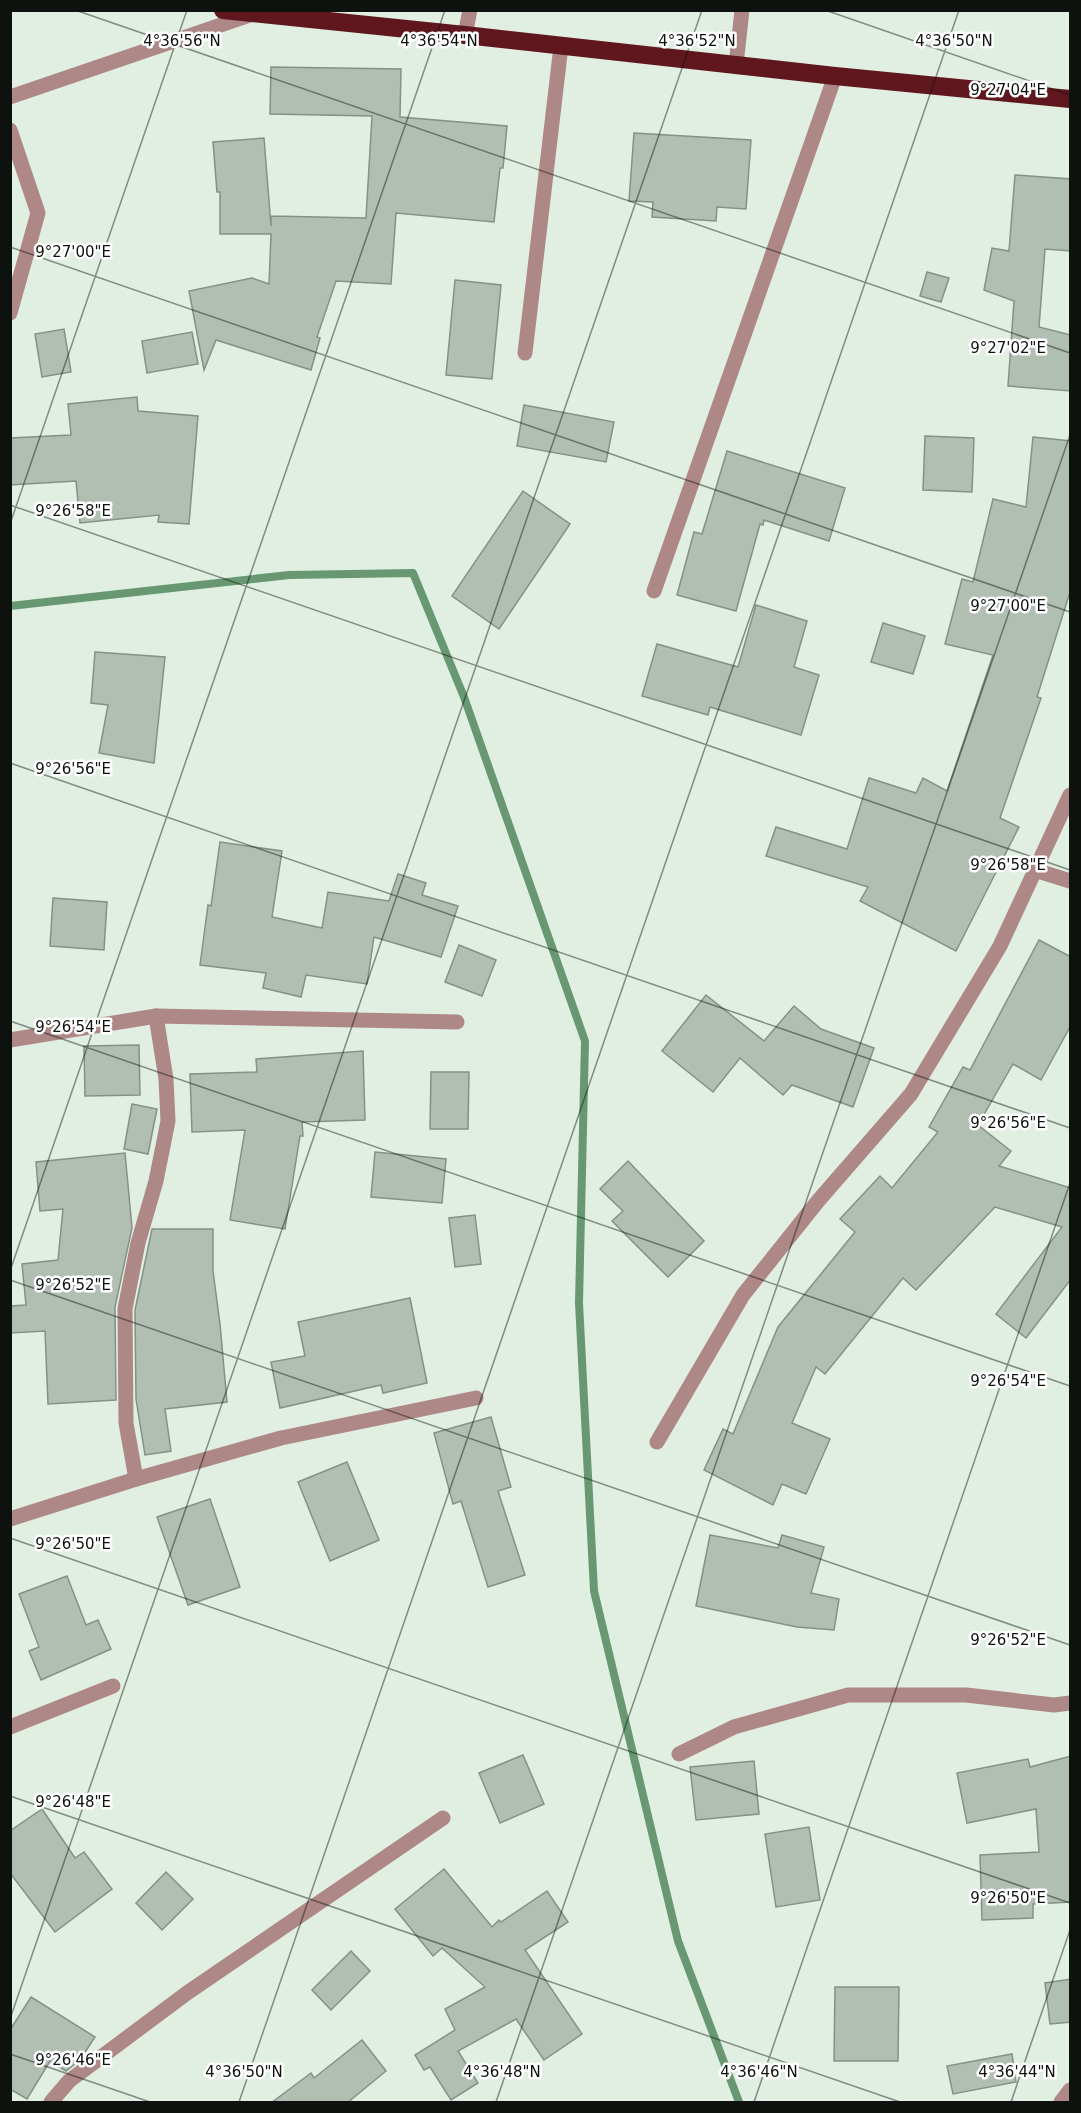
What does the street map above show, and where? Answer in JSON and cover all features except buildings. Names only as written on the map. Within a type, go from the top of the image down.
[{"type":"highway","points":[[223,10],[736,66],[1071,99]]},
{"type":"street","points":[[465,35],[471,10]]},
{"type":"street","points":[[736,66],[742,10]]},
{"type":"street","points":[[10,97],[253,14]]},
{"type":"street","points":[[525,353],[561,46]]},
{"type":"street","points":[[654,591],[835,76]]},
{"type":"street","points":[[10,130],[38,213],[10,313]]},
{"type":"street","points":[[657,1442],[742,1295],[818,1200],[911,1094],[1000,946],[1071,795]]},
{"type":"street","points":[[1035,870],[1071,881]]},
{"type":"street","points":[[136,1479],[126,1423],[125,1309],[138,1243],[156,1181],[168,1121],[166,1079],[156,1016]]},
{"type":"street","points":[[10,1040],[156,1016],[457,1022]]},
{"type":"street","points":[[10,1519],[136,1479],[281,1438],[476,1398]]},
{"type":"street","points":[[10,1727],[113,1686]]},
{"type":"street","points":[[679,1754],[734,1727],[848,1695],[966,1695],[1054,1705],[1071,1703]]},
{"type":"street","points":[[51,2103],[69,2081],[187,1993],[443,1818]]},
{"type":"street","points":[[1061,2103],[1071,2090]]},
{"type":"waterway","points":[[10,606],[289,575],[413,573],[464,697],[585,1041],[579,1303],[594,1591],[678,1941],[739,2102]]}]
